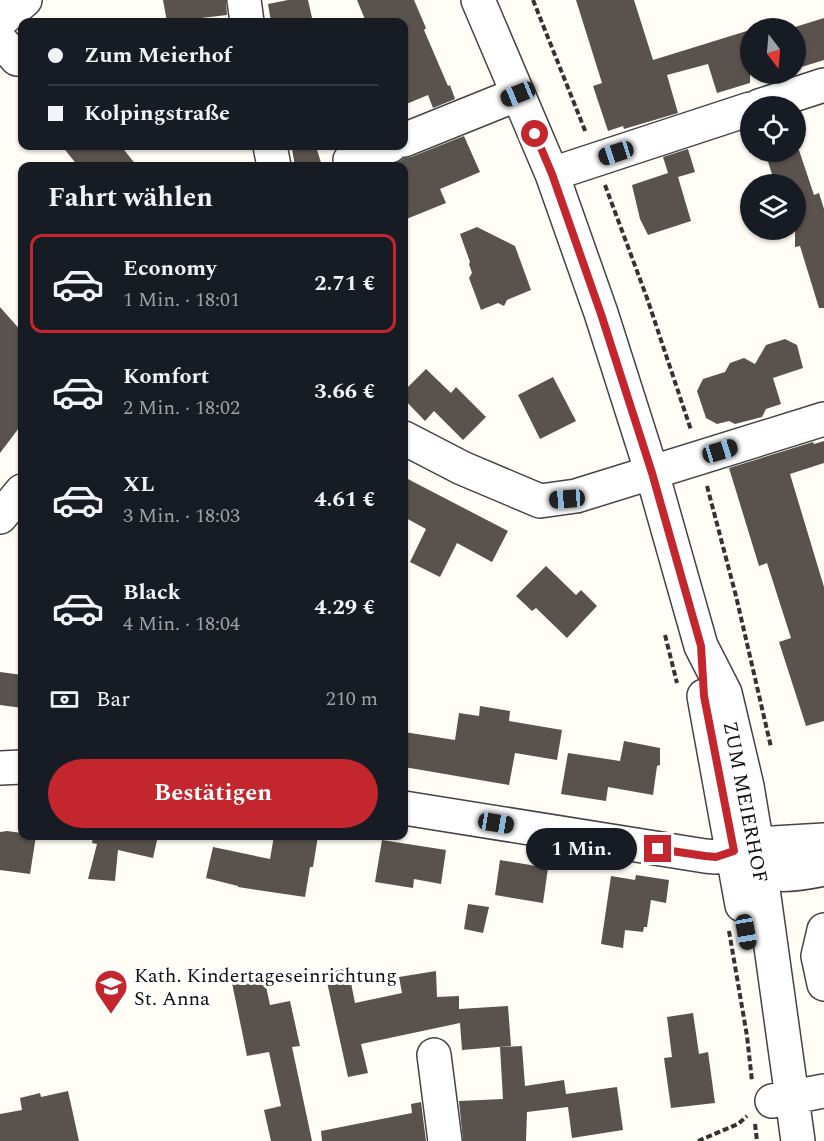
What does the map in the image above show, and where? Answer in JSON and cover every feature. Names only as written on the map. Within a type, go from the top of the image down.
[{"type":"street","points":[[0,21],[25,0]]},
{"type":"street","points":[[244,0],[246,18]]},
{"type":"street","name":"ZUM MEIERHOF","points":[[478,0],[552,174],[601,314],[652,473],[701,646],[725,693],[747,786],[741,859],[767,1109],[798,1141]]},
{"type":"street","points":[[790,96],[824,85]]},
{"type":"street","points":[[408,139],[518,94]]},
{"type":"street","points":[[552,174],[740,112]]},
{"type":"street","points":[[350,160],[379,150]]},
{"type":"street","points":[[408,440],[462,468],[540,501],[567,499],[824,419]]},
{"type":"street","points":[[0,517],[18,497]]},
{"type":"street","points":[[0,768],[18,767]]},
{"type":"street","points":[[408,809],[741,859],[789,875],[824,869]]},
{"type":"street","points":[[741,859],[810,840],[824,840]]},
{"type":"street","points":[[824,930],[818,956],[824,984]]},
{"type":"street","points":[[434,1055],[445,1141]]},
{"type":"street","points":[[767,1109],[824,1091]]},
{"type":"path","points":[[533,0],[596,159],[651,309],[699,458],[736,596],[772,755]]},
{"type":"path","points":[[663,630],[677,684]]},
{"type":"path","points":[[728,926],[747,1036],[767,1109],[757,1141]]},
{"type":"path","points":[[698,1141],[767,1109]]},
{"type":"building","points":[[163,0],[226,0],[227,15],[166,18]]},
{"type":"building","points":[[288,0],[308,0],[312,18],[270,18],[268,4]]},
{"type":"building","points":[[357,0],[414,0],[426,28],[424,30],[455,99],[433,108],[428,95],[408,103],[408,18],[364,18]]},
{"type":"building","points":[[576,0],[634,0],[653,60],[740,33],[740,84],[747,84],[717,93],[708,64],[667,75],[678,113],[624,129],[623,126],[608,131],[593,86],[602,83]]},
{"type":"building","points":[[824,18],[824,60],[806,66],[806,24]]},
{"type":"building","points":[[464,136],[480,172],[440,189],[446,203],[408,218],[408,162],[398,162]]},
{"type":"building","points":[[688,149],[695,172],[678,177],[691,221],[648,235],[640,219],[632,185],[668,173],[663,157]]},
{"type":"building","points":[[65,150],[124,150],[134,162],[75,162]]},
{"type":"building","points":[[292,150],[317,150],[321,162],[294,162]]},
{"type":"building","points":[[768,162],[803,162],[814,195],[819,193],[824,209],[824,308],[819,308],[800,246],[795,247],[795,240],[806,240],[806,174],[772,174]]},
{"type":"building","points":[[477,227],[515,246],[531,290],[507,300],[504,306],[498,303],[481,310],[469,278],[472,273],[470,262],[460,234]]},
{"type":"building","points":[[0,307],[18,327],[18,429],[0,453]]},
{"type":"building","points":[[785,339],[797,345],[803,368],[773,378],[781,404],[766,409],[762,417],[735,424],[729,421],[717,424],[706,418],[697,391],[703,379],[725,372],[730,363],[744,358],[755,364],[766,345]]},
{"type":"building","points":[[426,369],[451,393],[456,387],[486,417],[463,440],[434,411],[425,421],[408,403],[408,387]]},
{"type":"building","points":[[553,377],[576,421],[540,439],[518,395]]},
{"type":"building","points":[[824,441],[824,463],[790,474],[824,587],[824,721],[806,726],[779,642],[791,638],[767,563],[759,566],[729,468],[813,442],[814,444]]},
{"type":"building","points":[[408,479],[508,531],[492,562],[457,543],[440,577],[410,562],[426,529],[408,519]]},
{"type":"building","points":[[546,566],[576,595],[581,590],[597,606],[567,638],[536,608],[532,611],[516,596]]},
{"type":"building","points":[[0,672],[18,674],[18,707],[0,705]]},
{"type":"building","points":[[480,706],[510,711],[509,721],[562,730],[557,760],[515,753],[509,785],[408,768],[408,733],[455,740],[459,713],[479,716]]},
{"type":"building","points":[[624,741],[660,748],[660,765],[657,766],[653,795],[608,787],[606,801],[561,794],[568,753],[620,761]]},
{"type":"building","points":[[0,832],[18,832],[18,840],[35,840],[30,874],[0,870]]},
{"type":"building","points":[[92,840],[157,840],[153,858],[118,850],[115,881],[88,879],[97,844],[92,843]]},
{"type":"building","points":[[273,840],[317,840],[305,897],[238,887],[206,878],[213,847],[270,859]]},
{"type":"building","points":[[382,840],[446,850],[441,884],[414,879],[413,888],[375,882]]},
{"type":"building","points":[[500,860],[548,868],[543,903],[495,895]]},
{"type":"building","points":[[636,875],[669,880],[666,903],[651,900],[647,927],[644,927],[643,932],[625,930],[623,948],[601,944],[611,876],[635,880]]},
{"type":"building","points":[[468,904],[489,907],[483,933],[464,929]]},
{"type":"building","points":[[348,968],[355,1003],[402,993],[399,977],[436,971],[437,997],[459,996],[459,1009],[508,1006],[511,1046],[462,1050],[460,1023],[361,1044],[368,1073],[348,1077],[325,973]]},
{"type":"building","points":[[263,972],[270,1005],[290,1001],[300,1046],[292,1047],[312,1141],[271,1141],[264,1110],[281,1106],[269,1052],[247,1056],[231,978]]},
{"type":"building","points":[[693,1013],[699,1054],[708,1052],[715,1103],[671,1108],[664,1058],[672,1057],[667,1017]]},
{"type":"building","points":[[522,1046],[525,1086],[564,1080],[566,1094],[617,1087],[623,1130],[572,1138],[568,1107],[527,1112],[526,1141],[463,1141],[459,1101],[503,1099],[500,1047]]},
{"type":"building","points":[[68,1091],[79,1141],[0,1141],[0,1114],[22,1110],[20,1098],[40,1093],[41,1097]]},
{"type":"building","points":[[421,1102],[426,1141],[322,1141],[321,1131],[412,1113],[411,1104]]},
{"type":"place","name":"Kath. Kindertageseinrichtung St. Anna","points":[[111,1015]]},
{"type":"route","points":[[535,134],[552,174],[601,314],[652,473],[701,646],[704,696],[734,851],[716,857],[658,849]]}]
